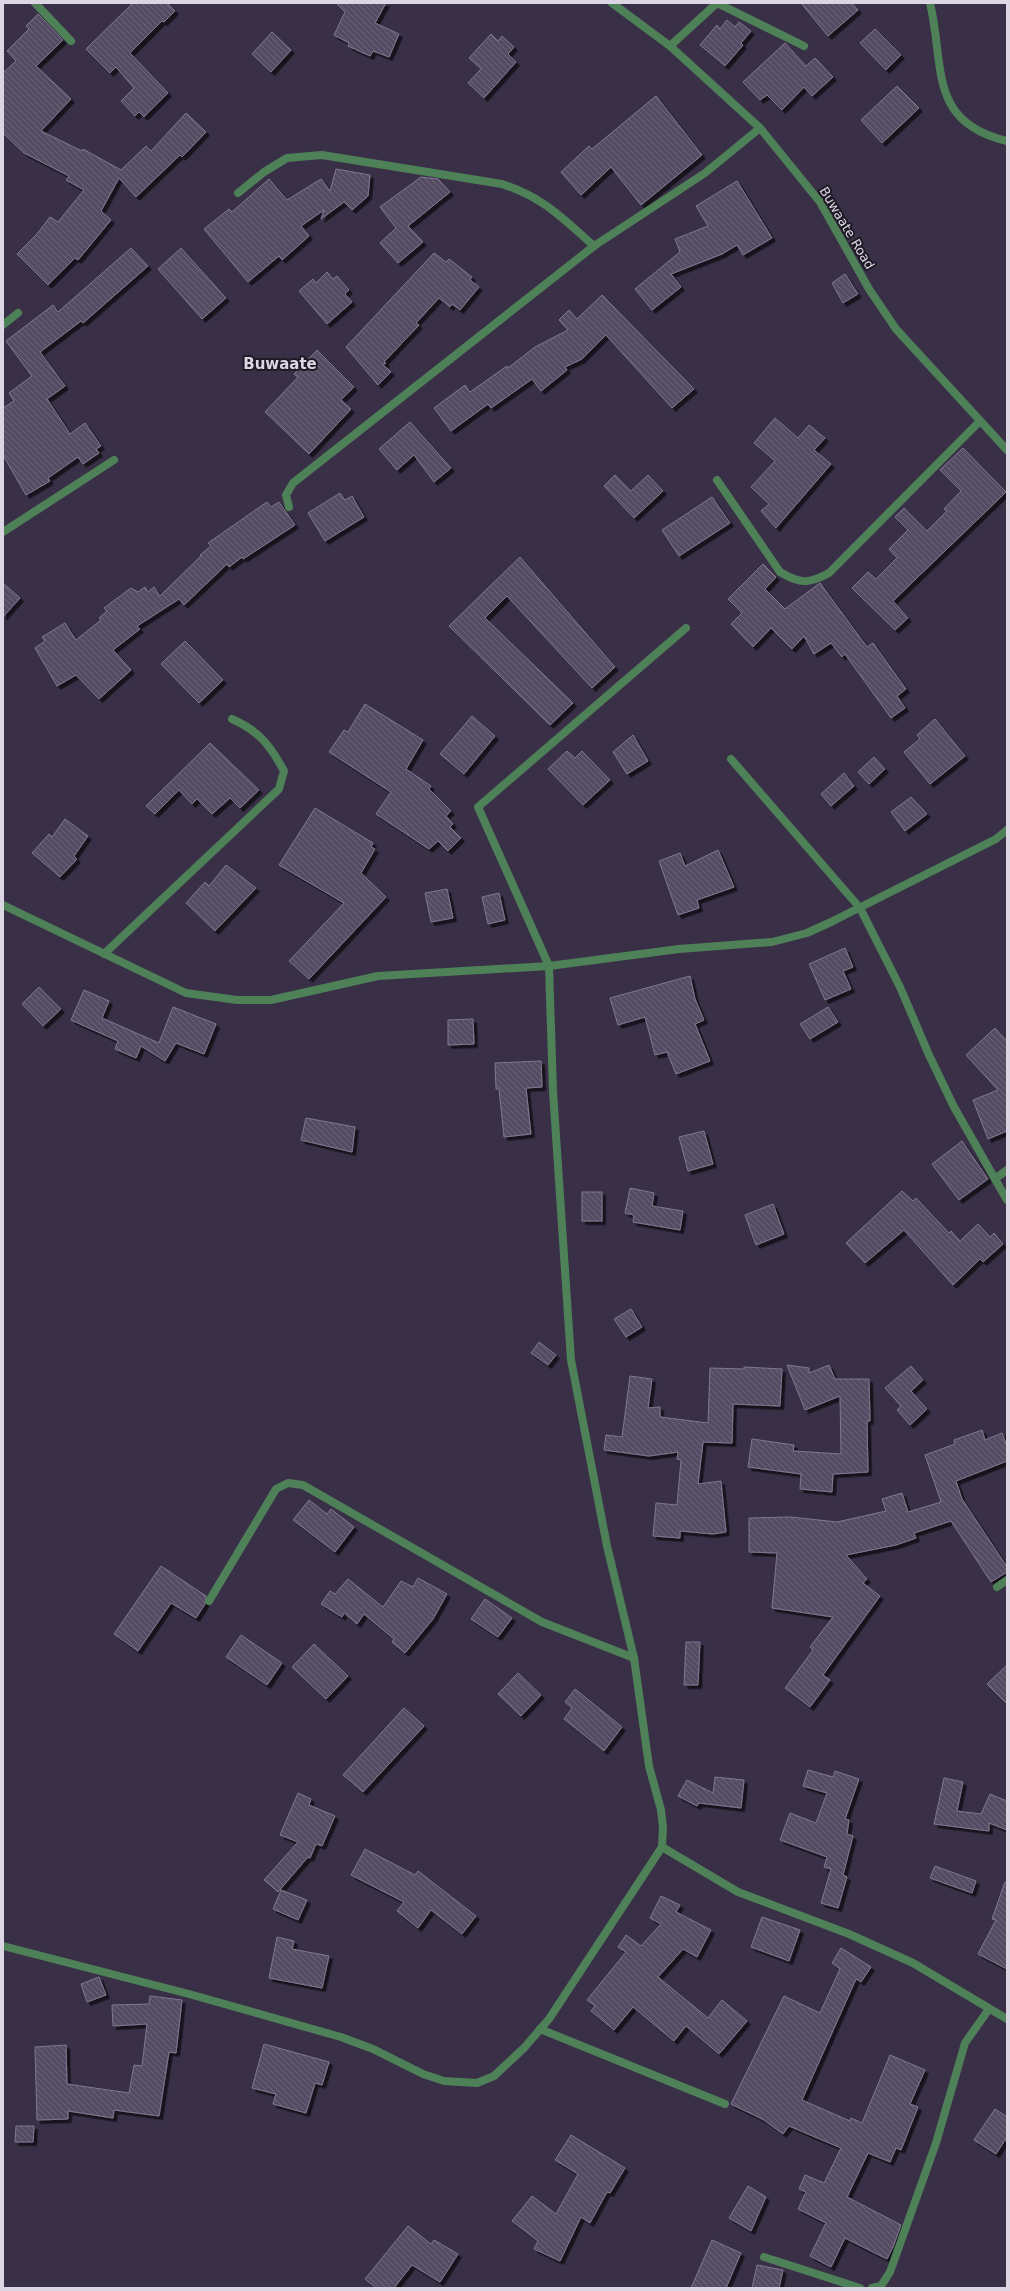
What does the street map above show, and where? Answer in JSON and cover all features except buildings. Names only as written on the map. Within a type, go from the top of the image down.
[{"type":"street","points":[[35,3],[71,41]]},
{"type":"street","name":"Buwaate Road","points":[[612,3],[670,46],[760,128],[820,202],[870,289],[896,329],[1007,450]]},
{"type":"street","points":[[670,46],[717,3],[804,46]]},
{"type":"street","points":[[930,3],[938,66],[951,107],[960,119],[970,128],[993,138],[1007,141]]},
{"type":"street","points":[[289,507],[286,495],[293,483],[594,246],[705,173],[760,128]]},
{"type":"street","points":[[238,193],[264,172],[287,158],[322,155],[502,184],[525,192],[544,203],[594,246]]},
{"type":"street","points":[[3,325],[18,313]]},
{"type":"street","points":[[717,480],[780,572],[794,580],[806,581],[829,573],[980,421]]},
{"type":"street","points":[[3,532],[114,460]]},
{"type":"street","points":[[3,1946],[189,1994],[341,2037],[372,2049],[423,2074],[457,2083],[477,2082],[494,2076],[524,2048],[540,2029],[602,1941],[662,1847],[661,1816],[649,1766],[634,1658],[607,1546],[571,1360],[553,1091],[549,966],[478,807],[686,628]]},
{"type":"street","points":[[104,954],[279,789],[284,771],[272,748],[249,727],[232,719]]},
{"type":"street","points":[[731,759],[860,908],[900,987],[929,1055],[954,1107],[996,1178],[1007,1200]]},
{"type":"street","points":[[3,905],[186,993],[237,1000],[272,1000],[378,976],[549,966],[679,949],[772,942],[808,933],[996,839],[1007,830]]},
{"type":"street","points":[[996,1178],[1007,1170]]},
{"type":"street","points":[[209,1601],[276,1488],[288,1483],[303,1485],[542,1622],[634,1658]]},
{"type":"street","points":[[997,1587],[1007,1580]]},
{"type":"street","points":[[662,1847],[738,1892],[849,1934],[914,1963],[1007,2019]]},
{"type":"street","points":[[872,2288],[881,2286],[890,2272],[936,2144],[965,2043],[989,2009]]},
{"type":"street","points":[[540,2029],[725,2104]]},
{"type":"street","points":[[764,2257],[860,2288]]},
{"type":"district","name":"Buwaate","points":[[280,364]]}]
